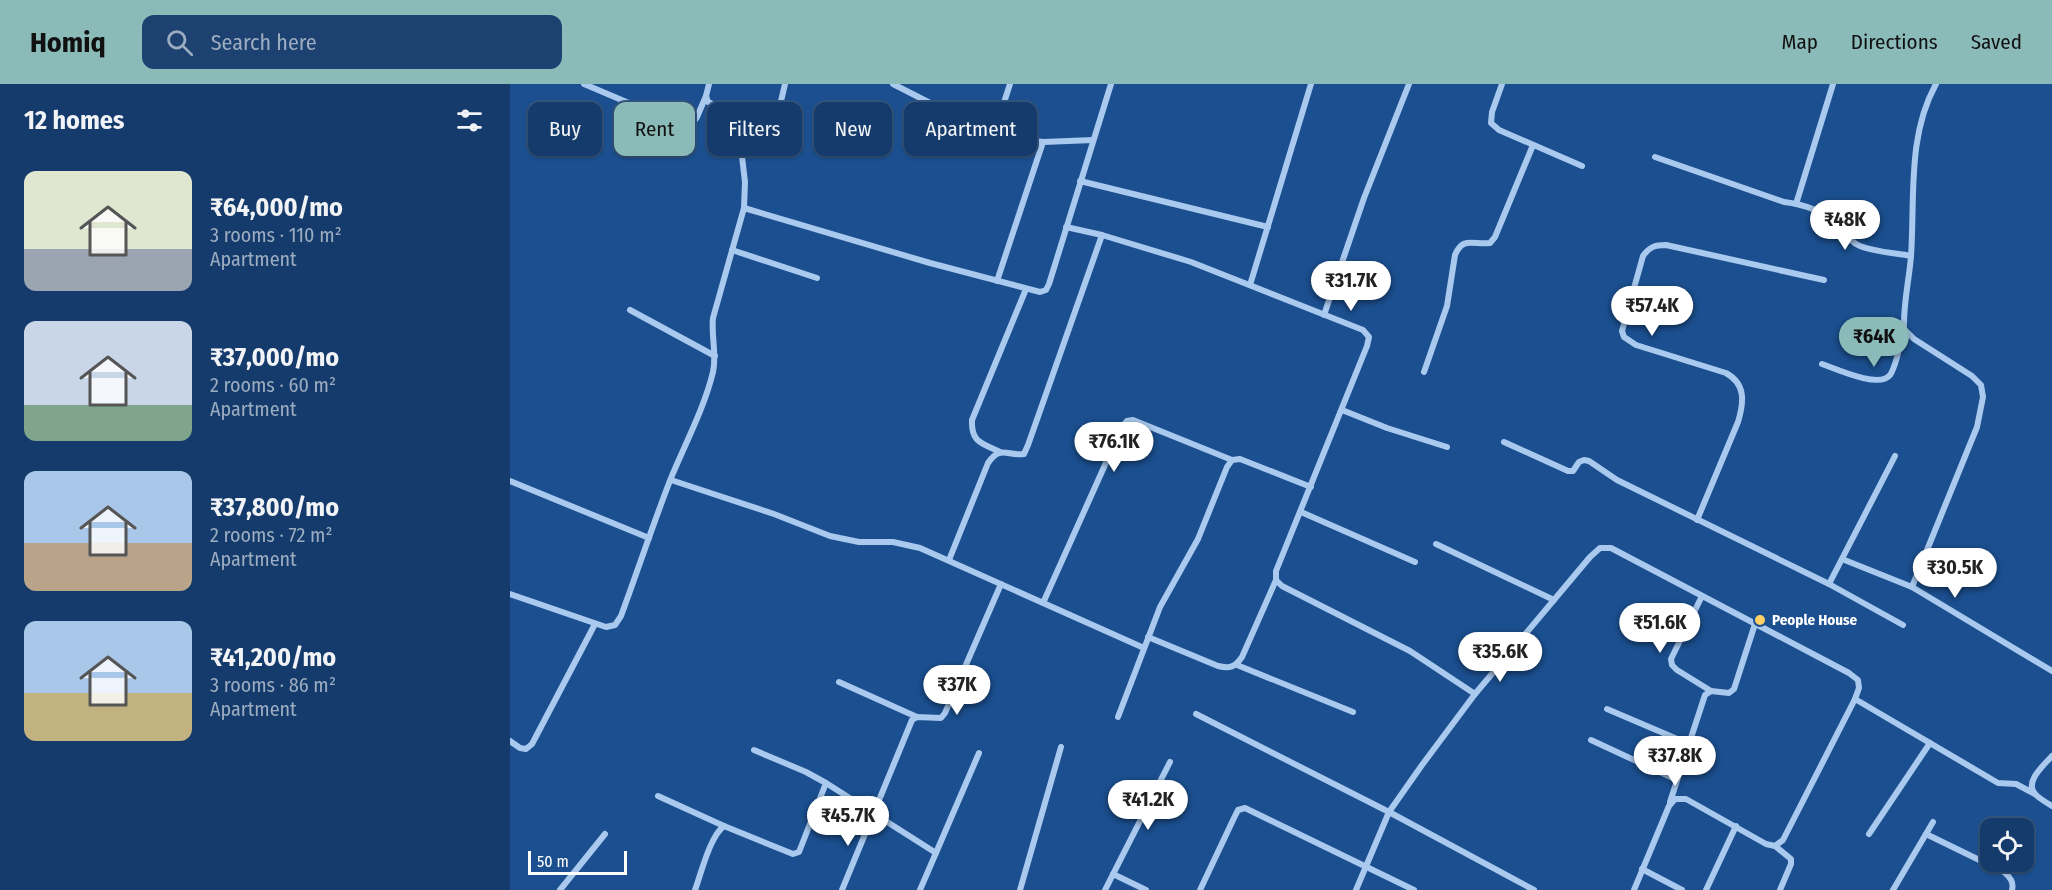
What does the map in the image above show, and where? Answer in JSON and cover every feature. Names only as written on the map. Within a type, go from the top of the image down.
[{"type":"street","points":[[584,84],[690,127],[697,117],[709,84]]},
{"type":"street","points":[[781,102],[785,84]]},
{"type":"street","points":[[893,84],[928,102]]},
{"type":"street","points":[[1004,102],[1010,84]]},
{"type":"street","points":[[744,208],[1026,289],[1040,292],[1046,290],[1111,84]]},
{"type":"street","points":[[1250,285],[1311,84]]},
{"type":"street","points":[[1324,315],[1364,198],[1409,84]]},
{"type":"street","points":[[1502,84],[1492,112],[1491,123],[1499,130],[1582,166]]},
{"type":"street","points":[[1796,204],[1832,84]]},
{"type":"street","points":[[1822,364],[1870,380],[1884,380],[1889,377],[1893,368],[1904,329],[1911,256],[1913,170],[1924,116],[1936,84]]},
{"type":"street","points":[[706,96],[708,102]]},
{"type":"street","points":[[1037,141],[1093,140]]},
{"type":"street","points":[[997,281],[1043,142]]},
{"type":"street","points":[[1424,372],[1447,306],[1458,248],[1467,242],[1490,243],[1496,237],[1533,145]]},
{"type":"street","points":[[510,594],[606,627],[615,625],[621,616],[670,480],[698,416],[712,372],[715,356],[712,334],[713,318],[744,208],[745,182],[742,156]]},
{"type":"street","points":[[1655,157],[1830,217],[1847,238],[1860,246],[1911,256]]},
{"type":"street","points":[[1080,181],[1268,227]]},
{"type":"street","points":[[1066,228],[1102,235],[1191,262],[1363,330],[1369,337],[1342,410],[1276,571],[1276,580],[1237,665],[1227,669],[1148,638]]},
{"type":"street","points":[[1026,289],[972,420],[971,432],[976,440],[1000,452],[1016,454],[1024,454],[1029,445],[1102,235]]},
{"type":"street","points":[[1697,520],[1738,422],[1741,411],[1740,388],[1736,378],[1726,373],[1636,345],[1624,337],[1622,331],[1643,256],[1648,248],[1666,245],[1824,280]]},
{"type":"street","points":[[732,250],[817,278]]},
{"type":"street","points":[[630,310],[715,356]]},
{"type":"street","points":[[1904,329],[1914,339],[1972,376],[1981,385],[1983,398],[1977,427],[1912,587]]},
{"type":"street","points":[[1342,410],[1387,428],[1447,447]]},
{"type":"street","points":[[1043,603],[1122,427],[1127,421],[1134,420],[1232,460],[1240,459],[1311,487]]},
{"type":"street","points":[[1504,442],[1568,471],[1573,471],[1584,460],[1589,461],[1617,480],[1829,584],[1903,625]]},
{"type":"street","points":[[949,560],[988,463],[993,455],[1000,452]]},
{"type":"street","points":[[1829,584],[1895,456]]},
{"type":"street","points":[[1118,717],[1160,607],[1207,520],[1227,467],[1232,460]]},
{"type":"street","points":[[670,480],[763,510],[830,536],[859,542],[905,543],[949,560],[1144,648]]},
{"type":"street","points":[[510,482],[649,538]]},
{"type":"street","points":[[1301,512],[1415,562]]},
{"type":"street","points":[[1436,544],[1554,600]]},
{"type":"street","points":[[1356,890],[1389,812],[1422,765],[1475,694],[1590,556],[1600,548],[1611,548],[1858,680],[1859,688],[1855,699],[1783,840],[1775,846]]},
{"type":"street","points":[[1842,560],[1912,587],[2052,671]]},
{"type":"street","points":[[1276,580],[1282,586],[1410,651],[1475,694]]},
{"type":"street","points":[[839,682],[917,717],[941,718],[1000,584]]},
{"type":"street","points":[[1702,596],[1671,658],[1672,665],[1677,670],[1711,691],[1729,693],[1734,689],[1755,624]]},
{"type":"street","points":[[510,741],[526,749],[532,744],[595,624]]},
{"type":"street","points":[[1237,665],[1353,712]]},
{"type":"street","points":[[1634,890],[1669,806],[1705,695],[1711,691]]},
{"type":"street","points":[[1855,699],[1998,783],[2016,784],[2052,806]]},
{"type":"street","points":[[1607,709],[1689,744]]},
{"type":"street","points":[[1196,714],[1389,812],[1534,890]]},
{"type":"street","points":[[842,890],[875,814],[908,728],[912,720],[917,717]]},
{"type":"street","points":[[1591,740],[1677,780]]},
{"type":"street","points":[[1869,834],[1930,743]]},
{"type":"street","points":[[1020,890],[1061,747]]},
{"type":"street","points":[[754,750],[826,783],[936,853]]},
{"type":"street","points":[[920,890],[979,753]]},
{"type":"street","points":[[2035,794],[2032,789],[2033,780],[2052,756]]},
{"type":"street","points":[[1105,890],[1170,762]]},
{"type":"street","points":[[658,796],[793,854],[799,852],[826,783]]},
{"type":"street","points":[[1669,806],[1675,799],[1686,799],[1766,844],[1775,846],[1791,859],[1780,890]]},
{"type":"street","points":[[1200,890],[1238,810],[1245,808],[1414,890]]},
{"type":"street","points":[[1893,890],[1933,822]]},
{"type":"street","points":[[695,890],[712,844],[719,830],[724,826]]},
{"type":"street","points":[[1706,890],[1736,826]]},
{"type":"street","points":[[560,890],[605,834]]},
{"type":"street","points":[[1926,834],[2004,872],[2011,878],[2012,890]]},
{"type":"street","points":[[1642,870],[1682,890]]},
{"type":"street","points":[[1113,874],[1146,890]]},
{"type":"place","name":"People House","points":[[1760,620]]}]
